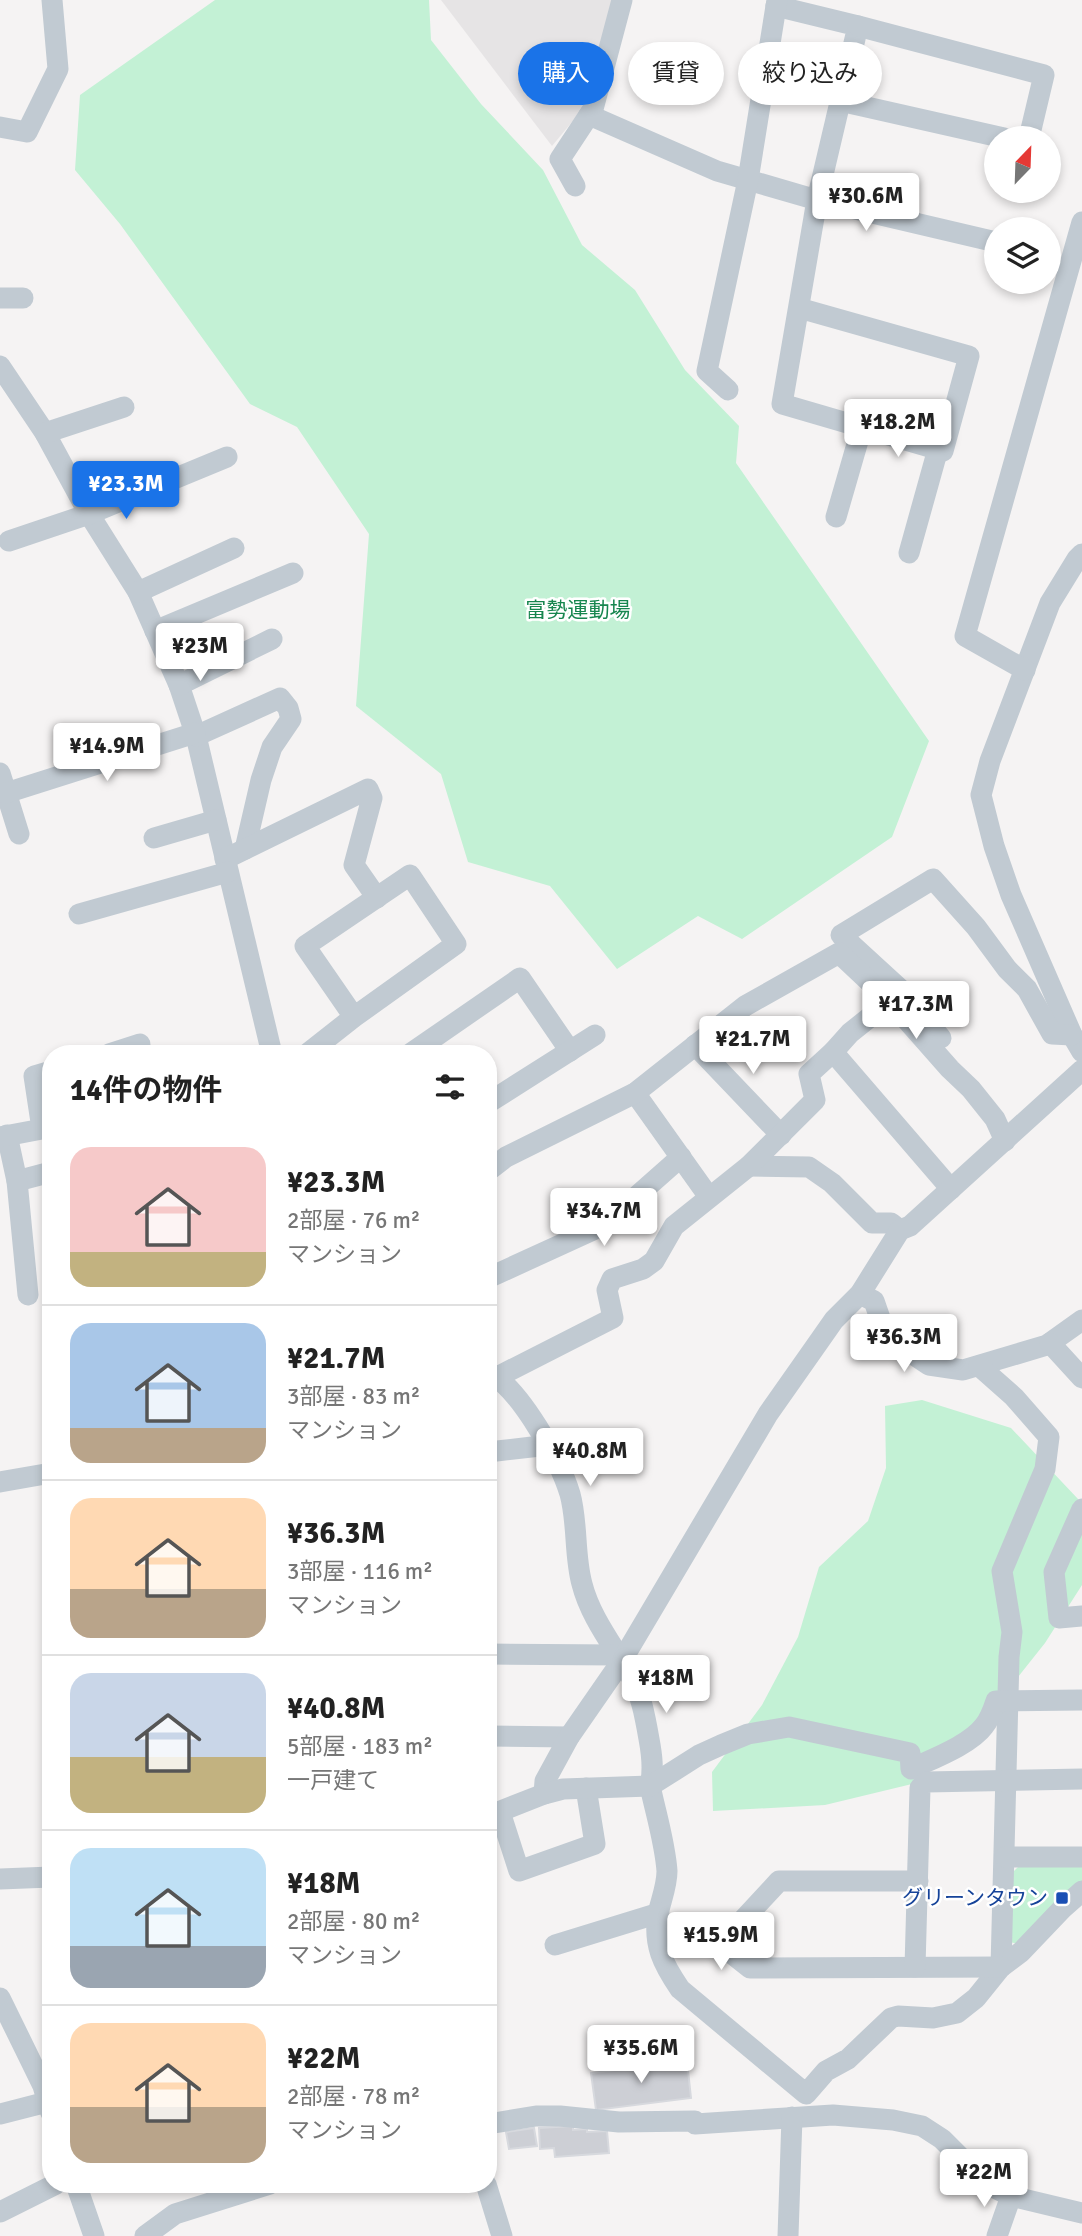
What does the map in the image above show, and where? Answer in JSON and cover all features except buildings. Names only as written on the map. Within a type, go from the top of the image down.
[{"type":"street","points":[[0,127],[27,132],[58,69],[51,0]]},
{"type":"street","points":[[575,186],[560,159],[593,109],[622,0]]},
{"type":"street","points":[[728,390],[707,372],[748,180],[777,3],[1044,75],[1032,126]]},
{"type":"street","points":[[854,42],[858,26]]},
{"type":"street","points":[[799,308],[969,356],[943,451],[782,404],[817,200],[839,105]]},
{"type":"street","points":[[858,105],[984,133]]},
{"type":"street","points":[[589,116],[717,171],[817,200],[984,240]]},
{"type":"street","points":[[1025,670],[965,636],[1082,222]]},
{"type":"street","points":[[0,299],[23,298]]},
{"type":"street","points":[[0,366],[45,433],[89,514],[138,592],[179,685],[196,735],[270,1045]]},
{"type":"street","points":[[45,433],[124,407]]},
{"type":"street","points":[[836,517],[862,427]]},
{"type":"street","points":[[909,553],[938,449]]},
{"type":"street","points":[[9,541],[89,514],[228,457]]},
{"type":"street","points":[[138,592],[234,548]]},
{"type":"street","points":[[1077,1044],[1011,895],[994,846],[981,795],[990,761],[1050,603],[1076,559],[1082,554]]},
{"type":"street","points":[[155,631],[293,573]]},
{"type":"street","points":[[179,685],[272,639]]},
{"type":"street","points":[[19,834],[3,783],[196,735],[280,698],[289,708],[290,719],[272,747],[244,849]]},
{"type":"street","points":[[79,914],[227,866],[244,849],[368,789],[372,798],[354,865],[377,898]]},
{"type":"street","points":[[154,838],[216,820]]},
{"type":"street","points":[[318,1045],[456,944],[410,875],[305,946],[354,1017]]},
{"type":"street","points":[[1011,1135],[1011,1116],[981,1080],[960,1060],[900,989],[841,935],[933,879],[976,927],[1007,969],[1027,989],[1052,1034],[1077,1044]]},
{"type":"street","points":[[497,1164],[506,1157],[635,1093],[745,1006],[839,953],[890,1001],[1011,1135]]},
{"type":"street","points":[[422,1045],[520,978],[570,1051]]},
{"type":"street","points":[[497,1373],[613,1318],[607,1290],[612,1279],[643,1269],[654,1261],[674,1226],[749,1166],[781,1135],[815,1100],[809,1074],[834,1052],[850,1033],[890,1001]]},
{"type":"street","points":[[497,1097],[595,1035]]},
{"type":"street","points":[[695,1045],[781,1135]]},
{"type":"street","points":[[834,1052],[951,1189]]},
{"type":"street","points":[[544,1794],[545,1781],[569,1737],[768,1415],[834,1320],[860,1294],[900,1230],[909,1226],[1082,1070]]},
{"type":"street","points":[[27,1295],[17,1181],[3,1136],[41,1129],[34,1076],[42,1074]]},
{"type":"street","points":[[635,1093],[709,1197]]},
{"type":"street","points":[[497,1274],[604,1225],[681,1157]]},
{"type":"street","points":[[749,1166],[809,1167],[832,1183],[872,1223],[891,1223],[900,1230]]},
{"type":"street","points":[[17,1181],[42,1174]]},
{"type":"street","points":[[860,1294],[874,1301],[882,1324],[902,1348],[929,1365],[963,1370],[1050,1343],[1082,1320]]},
{"type":"street","points":[[1050,1343],[1082,1378]]},
{"type":"street","points":[[979,1366],[1014,1397],[1049,1437],[1045,1469],[1002,1571],[1012,1632],[1009,1657],[1001,1967]]},
{"type":"street","points":[[497,1379],[515,1396],[548,1444],[570,1495],[581,1583],[591,1609],[630,1674],[640,1698],[652,1757],[653,1774],[650,1786],[667,1874],[657,1932],[658,1948],[664,1967],[680,1989],[833,2115]]},
{"type":"street","points":[[497,1451],[548,1444]]},
{"type":"street","points":[[0,1482],[42,1475]]},
{"type":"street","points":[[1082,1508],[1054,1572],[1059,1618],[1082,1616]]},
{"type":"street","points":[[497,1654],[620,1658]]},
{"type":"street","points":[[497,1813],[563,1789],[650,1786],[699,1755],[721,1745],[748,1734],[789,1727],[910,1753],[911,1769],[969,1740],[983,1729],[996,1701],[1082,1700]]},
{"type":"street","points":[[497,1736],[569,1737]]},
{"type":"street","points":[[915,1967],[920,1788],[926,1782],[1082,1779]]},
{"type":"street","points":[[497,1821],[519,1871],[595,1844],[586,1788]]},
{"type":"street","points":[[1005,1857],[1082,1857]]},
{"type":"street","points":[[0,1879],[42,1877]]},
{"type":"street","points":[[918,1881],[779,1881],[730,1934],[731,1953],[750,1968],[1001,1967]]},
{"type":"street","points":[[806,2094],[826,2071],[848,2059],[891,2018],[933,2018],[957,2013],[976,1998],[1001,1967],[1021,1952],[1082,1891]]},
{"type":"street","points":[[555,1945],[659,1913]]},
{"type":"street","points":[[0,1998],[42,2084]]},
{"type":"street","points":[[0,2114],[42,2108]]},
{"type":"street","points":[[497,2122],[536,2116],[620,2122],[695,2121],[695,2124],[833,2115],[893,2120],[922,2126],[942,2139],[987,2184],[1011,2196],[1082,2213]]},
{"type":"street","points":[[788,2236],[792,2117]]},
{"type":"street","points":[[0,2212],[42,2191]]},
{"type":"street","points":[[79,2193],[94,2236]]},
{"type":"street","points":[[145,2236],[175,2214],[242,2193]]},
{"type":"street","points":[[489,2193],[502,2236]]},
{"type":"street","points":[[997,2236],[1011,2196]]},
{"type":"shaded area","points":[[441,0],[614,0],[602,42],[518,42],[518,101]]},
{"type":"shaded area","points":[[521,105],[583,105],[582,110],[552,146]]},
{"type":"green space","name":"富勢運動場","points":[[215,0],[429,0],[431,40],[481,104],[543,170],[582,245],[635,290],[685,370],[739,426],[736,463],[929,741],[892,837],[742,939],[698,916],[617,969],[550,886],[468,862],[441,774],[356,706],[369,534],[297,427],[250,404],[120,224],[75,170],[80,95]]},
{"type":"green space","points":[[922,1400],[1011,1428],[1078,1499],[1082,1516],[1082,1585],[1045,1643],[990,1712],[912,1784],[825,1805],[713,1811],[712,1772],[762,1705],[798,1637],[819,1567],[868,1521],[886,1468],[885,1406]]},
{"type":"green space","points":[[1082,1865],[1082,1882],[1018,1944],[1010,1942],[1012,1873],[1018,1867]]},
{"type":"place","name":"グリーンタウン","points":[[1062,1898]]}]
